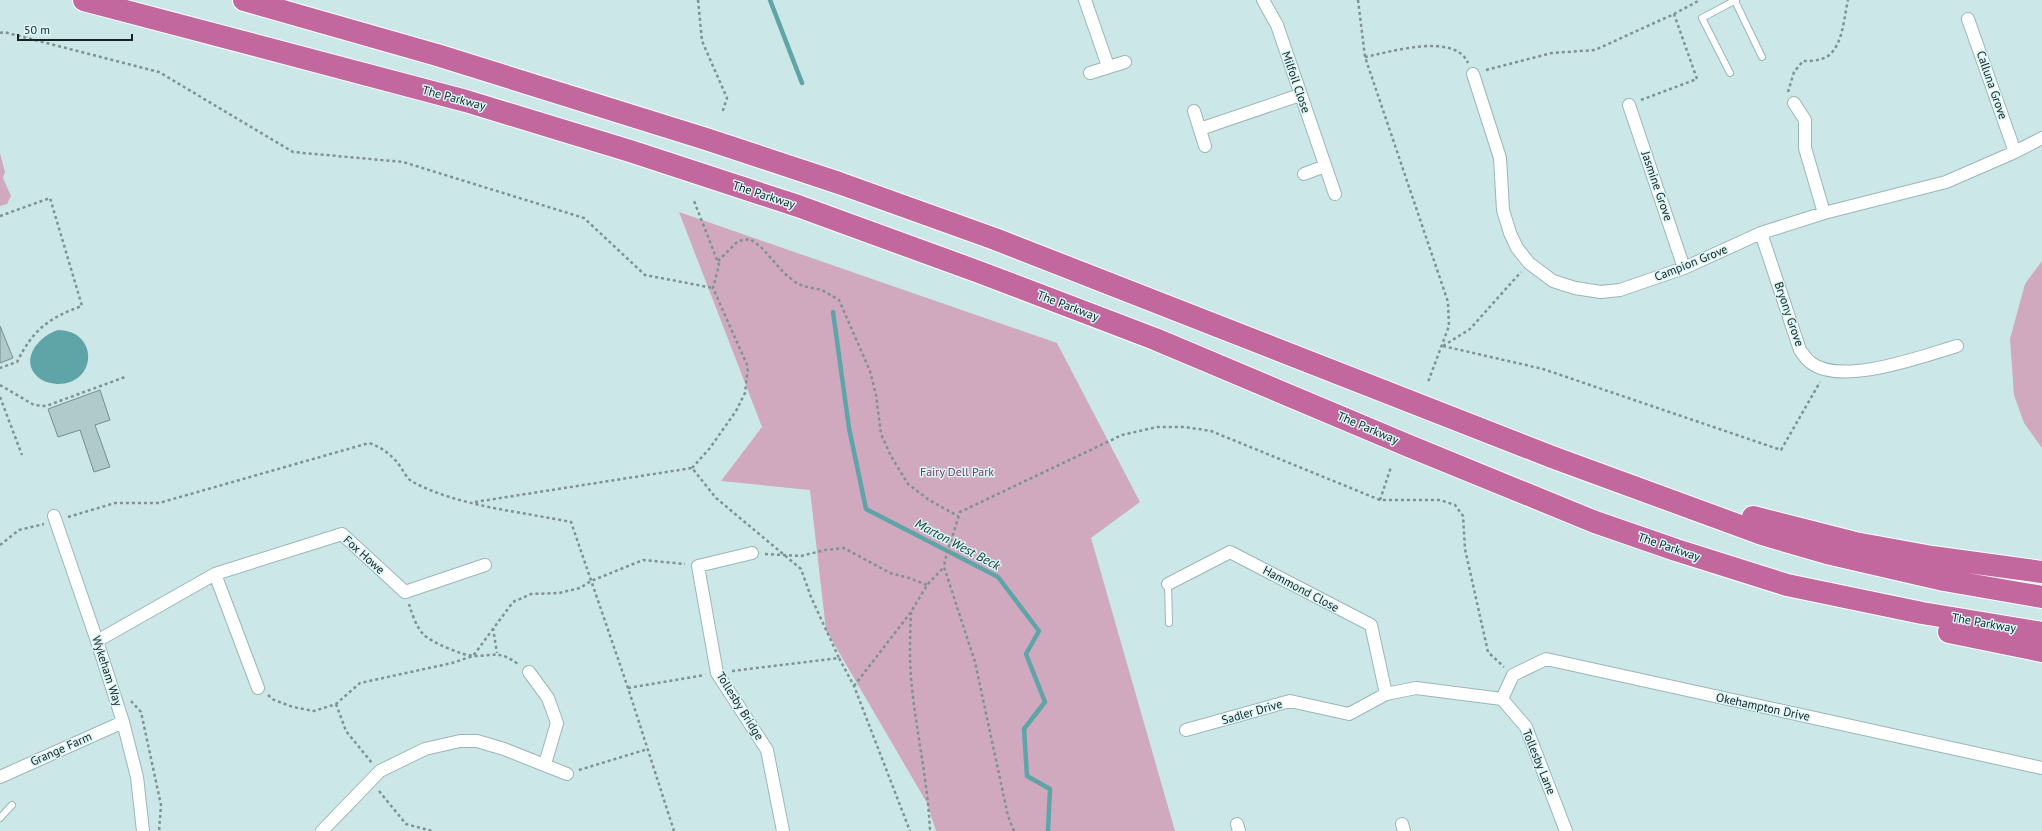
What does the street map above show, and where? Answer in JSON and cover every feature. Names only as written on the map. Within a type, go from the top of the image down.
[{"type":"highway","name":"The Parkway","points":[[84,0],[466,101],[630,151],[798,206],[979,272],[1155,339],[1409,446],[1596,522],[1787,586],[2042,634]]},
{"type":"highway","points":[[244,0],[444,57],[706,139],[838,183],[995,239],[1627,486],[1762,534],[1827,553],[1944,580],[2042,597]]},
{"type":"highway","points":[[1627,486],[1855,543],[1932,557],[2042,572]]},
{"type":"highway","points":[[1818,593],[1917,626],[2042,651]]},
{"type":"street","points":[[1085,0],[1108,66]]},
{"type":"street","name":"Milfoil Close","points":[[1263,0],[1277,25],[1335,194]]},
{"type":"street","name":"Calluna Grove","points":[[1968,18],[2015,152]]},
{"type":"street","points":[[1090,73],[1108,66],[1125,62]]},
{"type":"street","name":"Campion Grove","points":[[1473,74],[1500,158],[1502,210],[1517,248],[1529,263],[1553,281],[1575,288],[1601,292],[1620,290],[1684,268],[1761,233],[1824,213],[1946,182],[2015,152],[2042,138]]},
{"type":"street","points":[[1200,128],[1300,95]]},
{"type":"street","points":[[1794,103],[1805,120],[1805,148],[1824,213]]},
{"type":"street","name":"Jasmine Grove","points":[[1629,105],[1684,268]]},
{"type":"street","points":[[1194,111],[1205,146]]},
{"type":"street","points":[[1304,174],[1325,166]]},
{"type":"street","name":"Bryony Grove","points":[[1761,233],[1800,350],[1810,362],[1826,370],[1840,372],[1885,367],[1957,346]]},
{"type":"street","name":"Wykeham Way","points":[[54,518],[98,641],[123,722],[137,777],[144,831]]},
{"type":"street","name":"Fox Howe","points":[[98,641],[215,574],[342,534],[404,592]]},
{"type":"street","name":"Hammond Close","points":[[1168,584],[1230,552],[1371,625],[1386,694]]},
{"type":"street","points":[[698,566],[752,553]]},
{"type":"street","points":[[404,592],[485,565]]},
{"type":"street","name":"Tollesby Bridge","points":[[698,566],[717,673],[767,750],[783,831],[790,831]]},
{"type":"street","points":[[215,574],[258,688]]},
{"type":"street","name":"Okehampton Drive","points":[[1513,675],[1546,659],[2042,768]]},
{"type":"street","points":[[529,672],[548,698],[557,723],[545,764]]},
{"type":"street","points":[[1502,699],[1513,675]]},
{"type":"street","name":"Sadler Drive","points":[[1186,730],[1290,701],[1349,714],[1386,694],[1416,688],[1502,699]]},
{"type":"street","name":"Tollesby Lane","points":[[1502,699],[1526,727],[1566,831]]},
{"type":"street","name":"Grange Farm","points":[[0,777],[123,722]]},
{"type":"street","points":[[322,831],[380,771],[425,749],[460,741],[477,741],[545,764],[567,774]]},
{"type":"lane","points":[[1730,73],[1702,18],[1735,0],[1762,57]]},
{"type":"lane","points":[[1168,584],[1169,623]]},
{"type":"lane","points":[[0,818],[12,805]]},
{"type":"path","points":[[698,0],[702,41],[727,98],[722,113]]},
{"type":"path","points":[[1358,0],[1365,57],[1448,302],[1449,326],[1443,346],[1428,382]]},
{"type":"path","points":[[1365,57],[1432,45],[1453,49],[1466,57],[1473,74],[1552,53],[1595,50],[1674,14],[1700,0]]},
{"type":"path","points":[[1794,103],[1787,91],[1794,72],[1803,61],[1817,61],[1828,57],[1835,48],[1842,30],[1848,0]]},
{"type":"path","points":[[1629,105],[1697,79],[1674,14]]},
{"type":"path","points":[[0,33],[4,32],[159,72],[293,152],[403,162],[584,218],[645,275],[713,288]]},
{"type":"path","points":[[0,216],[50,198],[82,306],[53,319],[27,342],[17,362],[0,368]]},
{"type":"path","points":[[472,503],[692,468],[710,448],[736,411],[745,393],[748,367],[713,288],[719,265],[694,201]]},
{"type":"path","points":[[718,261],[738,241],[750,239],[761,247],[780,269],[795,282],[803,286],[822,290],[839,300],[870,371],[876,395],[881,434],[891,456],[908,484],[929,500],[958,516]]},
{"type":"path","points":[[1443,346],[1470,329],[1529,263]]},
{"type":"path","points":[[1443,346],[1543,369],[1781,450],[1826,370]]},
{"type":"path","points":[[0,385],[34,405],[46,406],[125,377]]},
{"type":"path","points":[[0,397],[22,456]]},
{"type":"path","points":[[1014,831],[1008,816],[975,662],[944,567],[945,560],[960,512],[1122,435],[1156,427],[1185,427],[1211,432],[1380,500],[1440,500],[1455,504],[1463,516],[1465,549],[1488,652],[1513,675]]},
{"type":"path","points":[[0,545],[4,540],[19,530],[54,518],[115,503],[159,503],[368,442],[385,450],[397,462],[411,481],[426,488],[472,503],[571,522],[628,688],[674,831]]},
{"type":"path","points":[[1380,500],[1391,467]]},
{"type":"path","points":[[692,468],[716,498],[801,569],[811,597],[839,658],[854,686],[910,831]]},
{"type":"path","points":[[752,553],[801,556],[825,550],[844,548],[890,573],[927,585]]},
{"type":"path","points":[[473,656],[513,602],[531,594],[558,592],[580,588],[591,581],[643,560],[698,566]]},
{"type":"path","points":[[854,686],[911,612],[927,585],[944,567]]},
{"type":"path","points":[[404,592],[414,619],[424,635],[443,646],[473,656]]},
{"type":"path","points":[[911,612],[909,655],[930,831]]},
{"type":"path","points":[[493,628],[497,653]]},
{"type":"path","points":[[258,688],[274,700],[293,707],[314,711],[336,704],[360,683],[452,663],[473,656],[497,653],[512,660],[529,672]]},
{"type":"path","points":[[628,688],[717,673],[839,658]]},
{"type":"path","points":[[336,704],[346,731],[380,771]]},
{"type":"path","points":[[567,774],[648,749]]},
{"type":"path","points":[[370,780],[406,824],[432,831]]},
{"type":"green space","points":[[0,153],[5,172],[3,178],[11,196],[7,204],[0,206]]},
{"type":"green space","name":"Fairy Dell Park","points":[[679,212],[1057,343],[1140,502],[1091,538],[1175,831],[936,831],[927,803],[826,630],[810,490],[721,481],[762,427]]},
{"type":"green space","points":[[2042,261],[2042,448],[2024,423],[2014,395],[2010,339],[2025,284]]},
{"type":"water","points":[[58,330],[72,333],[81,339],[87,348],[88,358],[86,368],[80,376],[70,382],[57,384],[44,381],[35,374],[31,366],[30,359],[32,352],[37,345],[50,334]]},
{"type":"building","points":[[0,326],[13,358],[0,363]]},
{"type":"building","points":[[100,390],[110,420],[95,425],[110,467],[94,472],[80,430],[58,437],[48,409]]},
{"type":"waterway","name":"Marton West Beck","points":[[770,0],[802,83]]},
{"type":"waterway","name":"Marton West Beck","points":[[833,312],[849,428],[866,509],[998,577],[1039,631],[1026,654],[1045,702],[1024,729],[1027,776],[1050,789],[1048,831]]}]
